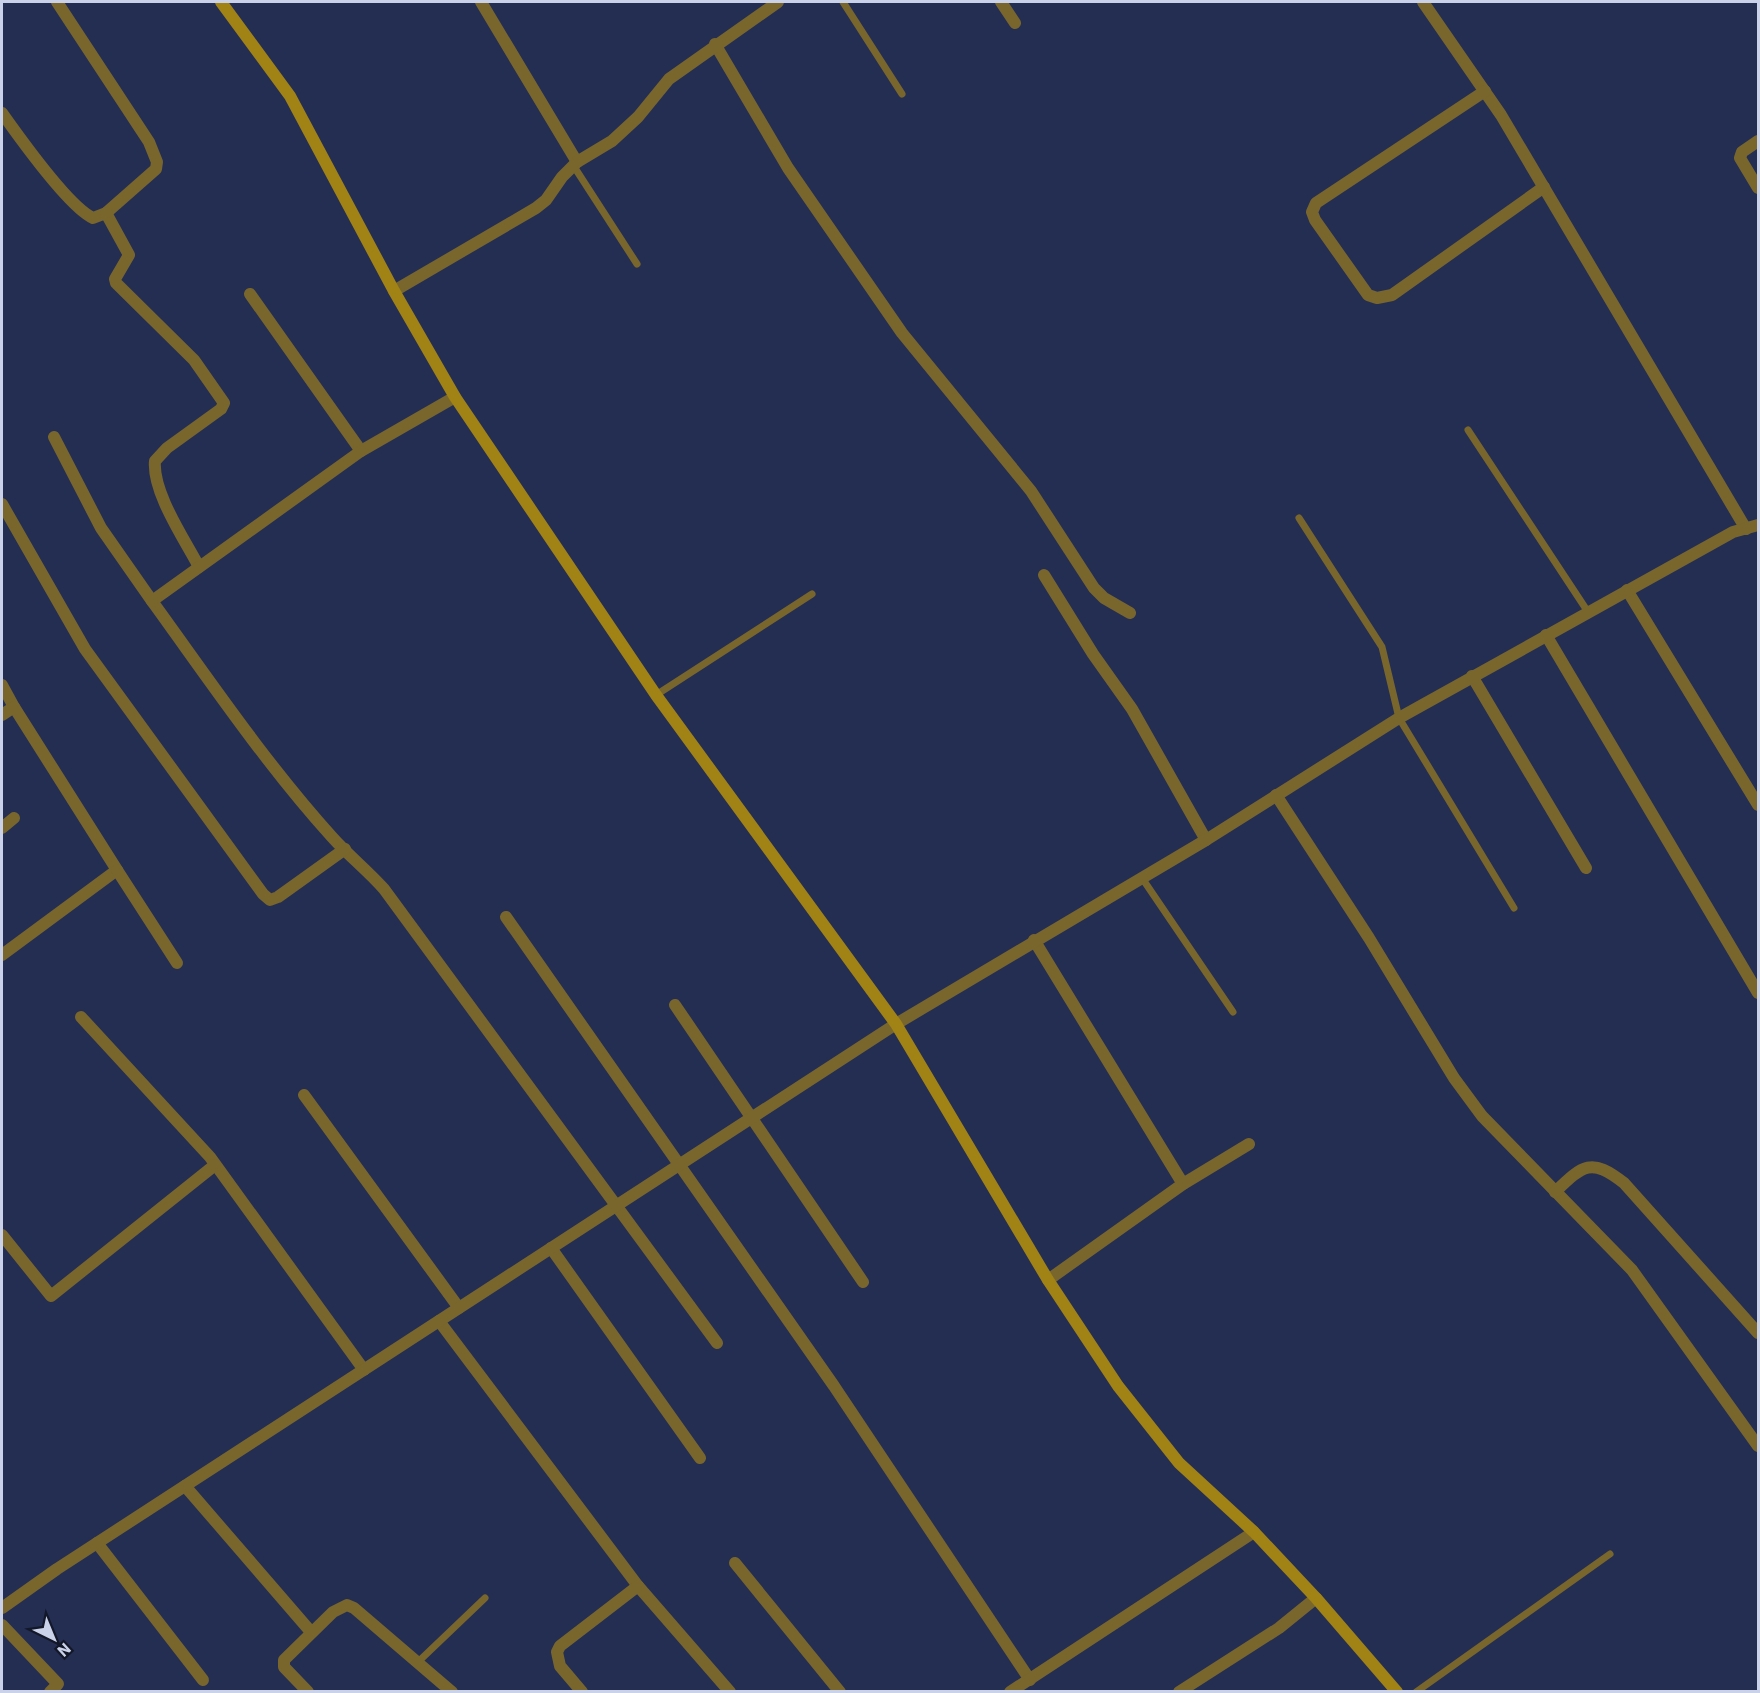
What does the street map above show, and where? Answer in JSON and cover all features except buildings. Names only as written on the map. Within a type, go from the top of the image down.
[{"type":"main road","points":[[221,2],[290,96],[393,291],[455,397],[656,695],[896,1024],[1048,1280],[1118,1386],[1179,1463],[1254,1532],[1316,1598],[1397,1692]]},
{"type":"street","points":[[2,113],[45,170],[83,212],[93,218],[106,213],[152,176],[157,162],[149,142],[57,2]]},
{"type":"street","points":[[481,2],[575,163]]},
{"type":"street","points":[[393,291],[536,208],[546,200],[575,163],[612,141],[638,117],[669,79],[715,44],[778,2]]},
{"type":"street","points":[[1000,2],[1015,23]]},
{"type":"street","points":[[1423,2],[1485,92],[1544,187],[1746,529]]},
{"type":"street","points":[[715,44],[788,168],[902,333],[1031,491],[1094,588],[1104,598],[1130,614]]},
{"type":"street","points":[[1485,92],[1316,203],[1312,212],[1315,220],[1368,295],[1377,298],[1392,296],[1544,187]]},
{"type":"street","points":[[1758,141],[1742,152],[1740,158],[1758,188]]},
{"type":"street","points":[[106,213],[129,255],[115,279],[116,283],[194,360],[224,403],[221,409],[167,448],[155,461],[157,482],[165,502],[199,567]]},
{"type":"street","points":[[250,294],[361,451]]},
{"type":"street","points":[[152,601],[361,451],[455,397]]},
{"type":"street","points":[[54,437],[102,528],[246,731],[327,831],[384,889],[717,1343]]},
{"type":"street","points":[[2,504],[85,649],[263,894],[270,900],[278,897],[345,849]]},
{"type":"street","points":[[2,1608],[97,1543],[896,1024],[1206,840],[1399,718],[1733,532],[1758,525]]},
{"type":"street","points":[[1044,575],[1093,654],[1132,709],[1206,840]]},
{"type":"street","points":[[1627,590],[1758,805]]},
{"type":"street","points":[[1546,636],[1758,993]]},
{"type":"street","points":[[1473,676],[1586,868]]},
{"type":"street","points":[[2,686],[177,963]]},
{"type":"street","points":[[2,715],[14,707]]},
{"type":"street","points":[[1276,795],[1454,1078],[1482,1116],[1632,1270],[1758,1446]]},
{"type":"street","points":[[2,828],[14,818]]},
{"type":"street","points":[[2,955],[117,870]]},
{"type":"street","points":[[507,917],[834,1386],[1030,1680]]},
{"type":"street","points":[[1035,940],[1183,1184]]},
{"type":"street","points":[[675,1005],[863,1282]]},
{"type":"street","points":[[81,1017],[215,1165],[364,1370]]},
{"type":"street","points":[[304,1095],[459,1308]]},
{"type":"street","points":[[1048,1280],[1183,1184],[1249,1144]]},
{"type":"street","points":[[2,1235],[51,1296],[215,1165]]},
{"type":"street","points":[[1555,1192],[1581,1168],[1593,1166],[1610,1172],[1624,1184],[1758,1333]]},
{"type":"street","points":[[551,1248],[700,1458]]},
{"type":"street","points":[[439,1321],[638,1586],[730,1692]]},
{"type":"street","points":[[185,1486],[311,1632]]},
{"type":"street","points":[[1010,1692],[1254,1532]]},
{"type":"street","points":[[97,1543],[203,1680]]},
{"type":"street","points":[[735,1563],[840,1692]]},
{"type":"street","points":[[582,1692],[560,1666],[557,1652],[560,1646],[638,1586]]},
{"type":"street","points":[[1179,1692],[1279,1628],[1316,1598]]},
{"type":"street","points":[[308,1692],[287,1672],[283,1663],[287,1656],[339,1607],[350,1606],[452,1692]]},
{"type":"street","points":[[2,1625],[58,1684],[50,1692]]},
{"type":"lane","points":[[843,2],[902,94]]},
{"type":"lane","points":[[575,163],[636,264]]},
{"type":"lane","points":[[1468,430],[1588,612]]},
{"type":"lane","points":[[1299,518],[1382,646],[1399,718],[1514,908]]},
{"type":"lane","points":[[656,695],[812,594]]},
{"type":"lane","points":[[1142,878],[1233,1012]]},
{"type":"lane","points":[[1416,1692],[1610,1554]]},
{"type":"lane","points":[[418,1662],[485,1598]]}]
